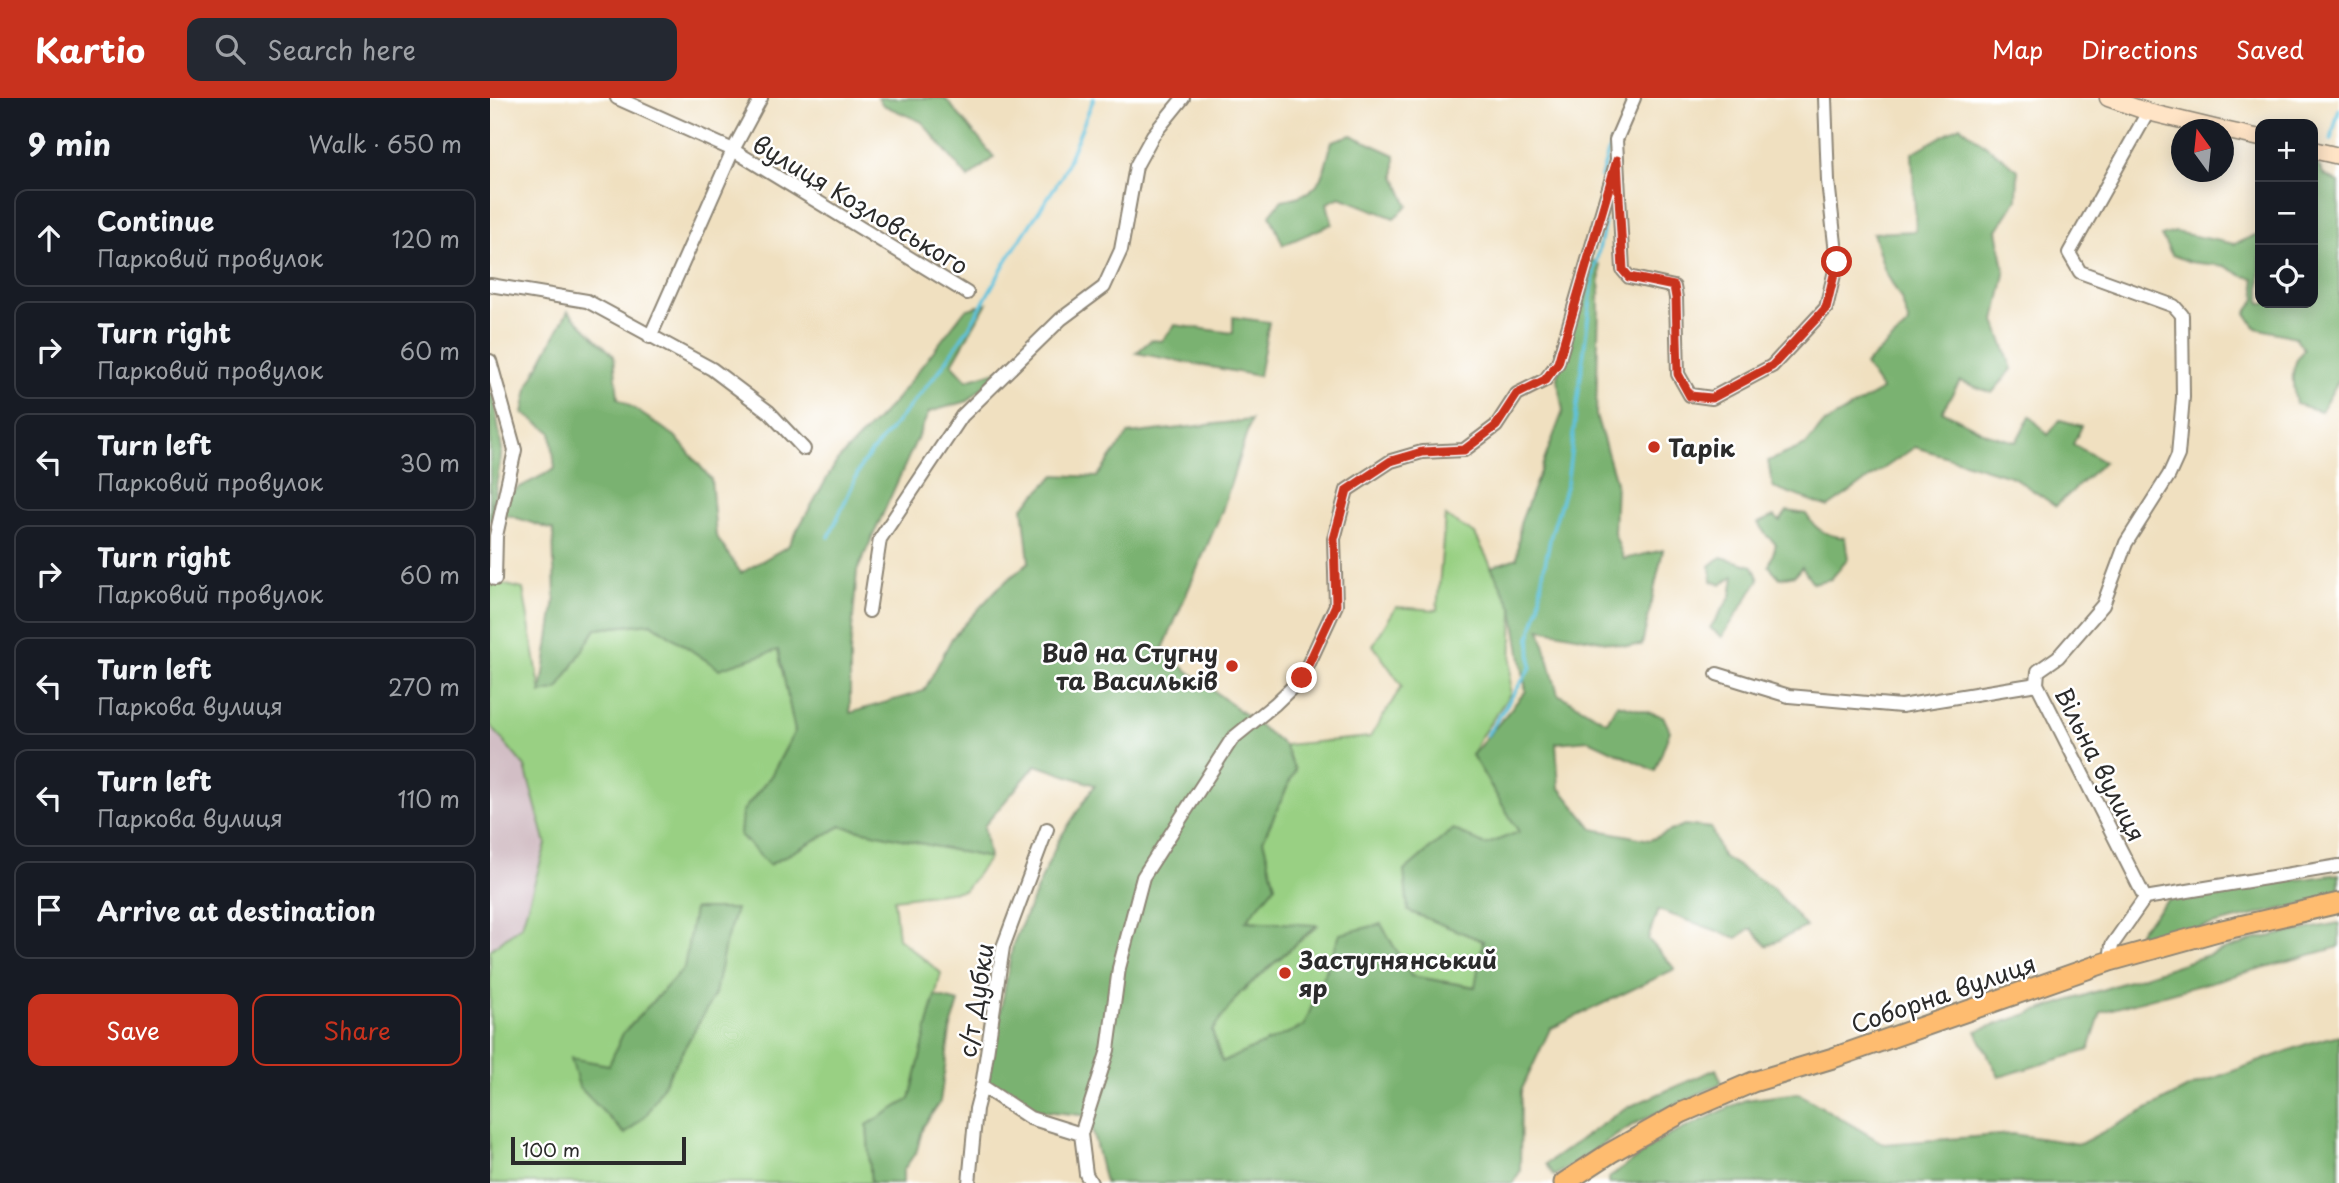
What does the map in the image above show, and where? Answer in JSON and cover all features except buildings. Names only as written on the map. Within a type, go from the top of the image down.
[{"type":"main road","name":"Соборна вулиця","points":[[1564,1183],[1610,1153],[1681,1113],[1753,1082],[1833,1058],[2110,961],[2218,931],[2339,903]]},
{"type":"street","name":"вулиця Козловського","points":[[617,98],[733,150],[967,293]]},
{"type":"street","points":[[650,337],[733,150],[761,98]]},
{"type":"street","points":[[869,611],[880,539],[962,416],[1061,319],[1104,287],[1121,250],[1136,166],[1153,135],[1183,98]]},
{"type":"street","points":[[1634,98],[1616,140],[1623,270],[1629,277],[1674,286],[1678,374],[1690,396],[1712,398],[1772,366],[1826,308],[1837,262],[1828,181],[1825,98]]},
{"type":"street","points":[[2108,98],[2177,119]]},
{"type":"street","name":"Вільна вулиця","points":[[2145,898],[2037,684],[2038,671],[2058,657],[2104,605],[2126,542],[2169,475],[2178,456],[2183,397],[2182,315],[2174,306],[2080,272],[2069,253],[2148,112]]},
{"type":"street","points":[[2234,132],[2255,137]]},
{"type":"street","points":[[2318,151],[2339,156]]},
{"type":"street","points":[[1091,1183],[1086,1174],[1081,1134],[1108,1050],[1122,957],[1143,877],[1232,739],[1302,678],[1336,605],[1334,539],[1347,490],[1391,461],[1422,452],[1464,450],[1496,426],[1517,394],[1545,380],[1558,363],[1617,160]]},
{"type":"street","points":[[490,285],[587,301],[712,369],[769,412],[804,449]]},
{"type":"street","points":[[490,361],[515,450],[496,536],[495,579]]},
{"type":"street","points":[[1717,674],[1789,696],[1901,706],[2037,684]]},
{"type":"street","name":"с/т Дубки","points":[[969,1183],[976,1109],[982,1086],[1003,947],[1047,830]]},
{"type":"street","points":[[2110,961],[2112,945],[2145,898],[2339,866]]},
{"type":"street","points":[[982,1086],[1030,1118],[1081,1134]]},
{"type":"shaded area","points":[[490,725],[525,767],[546,844],[522,926],[490,950]]},
{"type":"green space","points":[[878,98],[945,98],[994,157],[968,178],[922,122],[883,105]]},
{"type":"green space","points":[[1960,126],[2018,170],[2017,199],[1997,230],[2005,274],[1995,321],[2012,369],[1992,393],[1960,381],[1942,411],[1987,434],[2016,442],[2030,416],[2048,435],[2060,420],[2082,426],[2073,444],[2104,462],[2056,506],[2013,477],[1915,447],[1828,507],[1773,487],[1768,461],[1806,445],[1823,424],[1882,390],[1865,365],[1909,324],[1901,299],[1885,271],[1873,233],[1916,231],[1912,153]]},
{"type":"green space","points":[[1351,135],[1395,155],[1395,176],[1408,206],[1394,218],[1340,197],[1327,203],[1332,224],[1283,245],[1270,215],[1282,200],[1305,194],[1313,188],[1323,174],[1332,141]]},
{"type":"green space","points":[[2318,164],[2324,175],[2339,183],[2339,380],[2321,411],[2296,404],[2293,375],[2296,362],[2304,349],[2295,337],[2256,328],[2246,313],[2255,300],[2255,308],[2318,308]]},
{"type":"green space","points":[[2175,232],[2235,244],[2255,235],[2255,288],[2254,278],[2243,276],[2225,266],[2190,262],[2172,255],[2161,236]]},
{"type":"green space","points":[[1590,259],[1600,265],[1596,415],[1616,482],[1614,533],[1624,559],[1663,550],[1642,645],[1627,646],[1540,629],[1558,694],[1607,722],[1617,704],[1663,716],[1670,731],[1655,771],[1589,740],[1556,743],[1559,787],[1593,829],[1650,840],[1684,825],[1711,828],[1722,856],[1773,888],[1806,927],[1767,946],[1751,928],[1737,938],[1658,910],[1648,939],[1675,969],[1550,1029],[1521,1091],[1520,1171],[1514,1183],[1105,1183],[1089,1116],[1036,1110],[987,1085],[1013,944],[1058,841],[1095,785],[1036,765],[984,826],[989,858],[841,826],[769,865],[740,835],[742,812],[771,776],[795,731],[778,650],[719,669],[651,623],[596,629],[558,689],[541,693],[555,599],[553,530],[508,515],[490,521],[490,395],[493,394],[502,450],[493,505],[555,469],[551,432],[523,413],[529,384],[568,311],[614,356],[618,398],[675,436],[711,479],[716,536],[741,573],[788,546],[837,461],[894,402],[965,310],[987,303],[952,364],[967,380],[1000,370],[968,401],[929,412],[857,571],[850,653],[850,713],[924,691],[952,638],[997,589],[1029,562],[1023,507],[1055,475],[1097,477],[1128,434],[1251,420],[1222,511],[1162,651],[1284,745],[1295,770],[1263,840],[1275,886],[1246,921],[1317,925],[1240,993],[1212,1031],[1222,1062],[1304,1026],[1340,934],[1381,924],[1411,976],[1475,987],[1483,941],[1408,911],[1404,871],[1453,829],[1485,845],[1519,832],[1472,755],[1526,691],[1513,609],[1491,567],[1517,558],[1520,524],[1563,411],[1557,377]]},
{"type":"green space","points":[[1233,317],[1269,322],[1259,376],[1136,353],[1151,340],[1162,341],[1175,325],[1233,333]]},
{"type":"green space","points":[[1787,511],[1806,514],[1822,531],[1845,538],[1848,559],[1831,579],[1813,583],[1802,567],[1795,575],[1780,578],[1769,566],[1776,544],[1758,523],[1774,516],[1780,521]]},
{"type":"green space","points":[[1445,516],[1475,534],[1513,609],[1510,694],[1480,738],[1472,755],[1519,832],[1485,845],[1408,911],[1483,941],[1476,987],[1411,976],[1340,935],[1305,1026],[1222,1062],[1212,1031],[1240,993],[1317,926],[1245,921],[1275,886],[1263,840],[1295,770],[1284,745],[1370,737],[1402,686],[1373,645],[1396,607],[1437,610]]},
{"type":"green space","points":[[1721,557],[1753,566],[1759,580],[1722,637],[1710,628],[1731,596],[1734,576],[1721,584],[1712,581],[1710,566]]},
{"type":"green space","points":[[490,581],[523,589],[541,693],[558,689],[596,629],[651,623],[719,669],[778,649],[795,731],[771,776],[743,812],[769,865],[841,826],[989,858],[965,890],[894,899],[898,938],[941,973],[910,1099],[867,1125],[871,1183],[490,1183],[490,950],[522,925],[546,844],[525,767],[490,725]]},
{"type":"green space","points":[[2339,874],[2339,896],[2142,941],[2139,931],[2170,898]]},
{"type":"green space","points":[[694,909],[736,909],[725,944],[715,994],[647,1114],[625,1134],[579,1087],[571,1058],[609,1065],[623,1033],[684,968]]},
{"type":"green space","points":[[2339,923],[2339,947],[2101,1012],[2089,1050],[1999,1077],[1976,1031],[2257,939]]},
{"type":"green space","points":[[935,996],[959,1002],[950,1031],[940,1102],[923,1127],[917,1150],[903,1171],[903,1183],[871,1183],[867,1125],[910,1099]]},
{"type":"green space","points":[[2339,1035],[2339,1183],[1609,1183],[1609,1178],[1662,1139],[1745,1100],[1798,1093],[1884,1144],[2012,1134],[2080,1144],[2190,1087],[2309,1043]]},
{"type":"green space","points":[[1716,1069],[1722,1083],[1634,1124],[1554,1176],[1546,1164],[1624,1109]]},
{"type":"waterway","points":[[829,537],[862,464],[940,370],[1062,176],[1094,98]]},
{"type":"waterway","points":[[2331,140],[2339,109]]},
{"type":"waterway","points":[[1601,177],[1611,142]]},
{"type":"waterway","points":[[1487,735],[1531,667],[1530,637],[1539,607],[1551,535],[1567,483],[1594,272],[1605,222]]},
{"type":"place","name":"Тарік","points":[[1654,447]]},
{"type":"place","name":"Вид на Стугну та Васильків","points":[[1232,666]]},
{"type":"place","name":"Застугнянський яр","points":[[1285,973]]},
{"type":"route","points":[[1302,678],[1336,605],[1334,539],[1347,490],[1391,461],[1422,452],[1464,450],[1496,426],[1517,394],[1545,380],[1558,363],[1617,160],[1623,270],[1629,277],[1674,286],[1678,374],[1690,396],[1712,398],[1772,366],[1826,308],[1837,262]]}]
